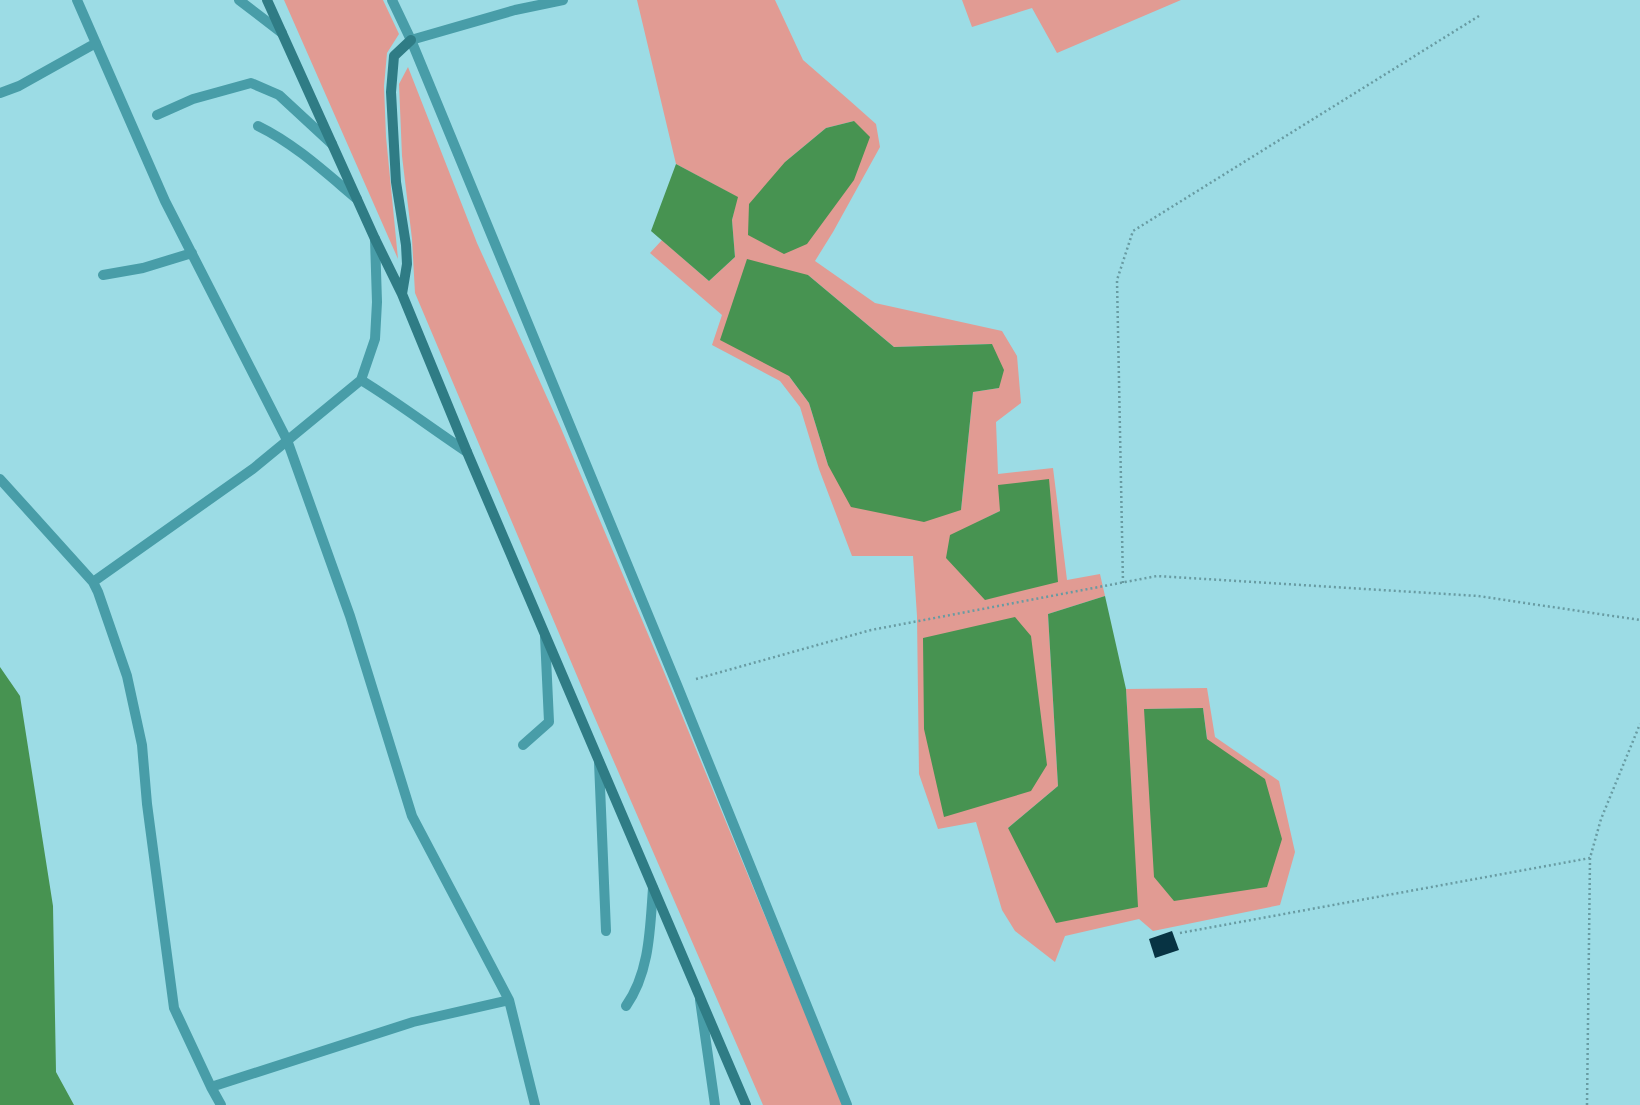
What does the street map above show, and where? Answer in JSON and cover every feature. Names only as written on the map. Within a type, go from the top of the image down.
[{"type":"main road","points":[[267,0],[375,239],[402,294],[545,636],[746,1105]]},
{"type":"main road","points":[[402,294],[407,264],[406,245],[396,182],[391,92],[394,56],[411,40]]},
{"type":"street","points":[[77,0],[165,201],[287,440],[350,616],[412,816],[509,1000],[536,1105]]},
{"type":"street","points":[[239,0],[282,33]]},
{"type":"street","points":[[392,0],[411,40],[677,685],[847,1105]]},
{"type":"street","points":[[411,40],[515,10],[563,0]]},
{"type":"street","points":[[0,93],[19,86],[96,43]]},
{"type":"street","points":[[157,115],[193,99],[252,83],[279,95],[332,144]]},
{"type":"street","points":[[258,126],[270,132],[303,154],[357,199]]},
{"type":"street","points":[[93,582],[254,468],[361,380],[374,339],[377,302],[375,239]]},
{"type":"street","points":[[103,275],[143,268],[192,252]]},
{"type":"street","points":[[361,380],[467,452]]},
{"type":"street","points":[[0,479],[93,582],[98,592],[127,676],[142,746],[147,804],[174,1008],[221,1105]]},
{"type":"street","points":[[523,745],[549,722],[545,636]]},
{"type":"street","points":[[599,762],[606,931]]},
{"type":"street","points":[[626,1006],[634,995],[647,956],[653,888]]},
{"type":"street","points":[[699,996],[715,1105]]},
{"type":"street","points":[[211,1087],[413,1022],[509,1000]]},
{"type":"path","points":[[1123,583],[1117,280],[1133,231],[1479,16]]},
{"type":"path","points":[[677,685],[871,630],[1157,576],[1478,596],[1640,620]]},
{"type":"path","points":[[1587,1105],[1590,858],[1601,819],[1640,724]]},
{"type":"path","points":[[1180,933],[1590,858]]},
{"type":"shaded area","points":[[284,0],[383,0],[399,34],[387,53],[384,86],[386,137],[398,259]]},
{"type":"shaded area","points":[[637,0],[775,0],[803,60],[876,124],[880,147],[833,232],[815,261],[875,303],[1002,331],[1017,356],[1021,403],[996,422],[998,474],[1053,468],[1067,580],[1100,574],[1105,596],[1048,614],[1058,786],[1008,828],[1137,907],[1126,689],[1207,688],[1215,737],[1279,781],[1295,852],[1280,905],[1153,931],[1139,919],[1065,936],[1055,962],[1015,931],[1002,910],[976,822],[938,829],[919,774],[917,616],[913,556],[852,556],[819,469],[800,407],[780,381],[712,345],[722,315],[650,253],[662,240],[709,281],[735,257],[732,220],[737,197],[676,164]],"holes":[[[854,121],[785,162],[826,128]],[[808,275],[894,347],[992,344],[999,388],[973,392],[961,510],[828,465],[809,403],[789,376]],[[1000,511],[1058,582],[978,522]],[[1203,708],[1207,738],[1144,709]]]},
{"type":"shaded area","points":[[962,0],[1181,0],[1057,53],[1032,8],[972,27]]},
{"type":"shaded area","points":[[408,67],[477,243],[560,426],[664,672],[843,1105],[763,1105],[591,709],[415,293],[412,239],[402,156],[399,84]]},
{"type":"shaded area","points":[[854,121],[870,137],[854,180],[807,244],[784,254],[748,235],[749,204],[785,162],[826,128]]},
{"type":"shaded area","points":[[676,164],[738,197],[732,220],[735,257],[709,281],[651,231]]},
{"type":"shaded area","points":[[747,259],[808,275],[894,347],[992,344],[1004,370],[999,388],[973,392],[961,510],[924,522],[851,507],[828,465],[809,403],[789,376],[720,340]]},
{"type":"shaded area","points":[[1049,479],[1058,582],[985,600],[946,558],[950,535],[1000,511],[998,485]]},
{"type":"shaded area","points":[[1105,596],[1126,689],[1138,907],[1056,923],[1008,828],[1058,786],[1048,614]]},
{"type":"shaded area","points":[[1015,617],[1031,636],[1047,765],[1031,791],[944,817],[924,729],[923,638]]},
{"type":"shaded area","points":[[0,667],[20,696],[53,906],[56,1072],[74,1105],[0,1105]]},
{"type":"shaded area","points":[[1203,708],[1207,739],[1265,779],[1282,839],[1267,887],[1174,901],[1154,877],[1144,709]]},
{"type":"building","points":[[1172,931],[1179,950],[1155,958],[1149,939]]}]
